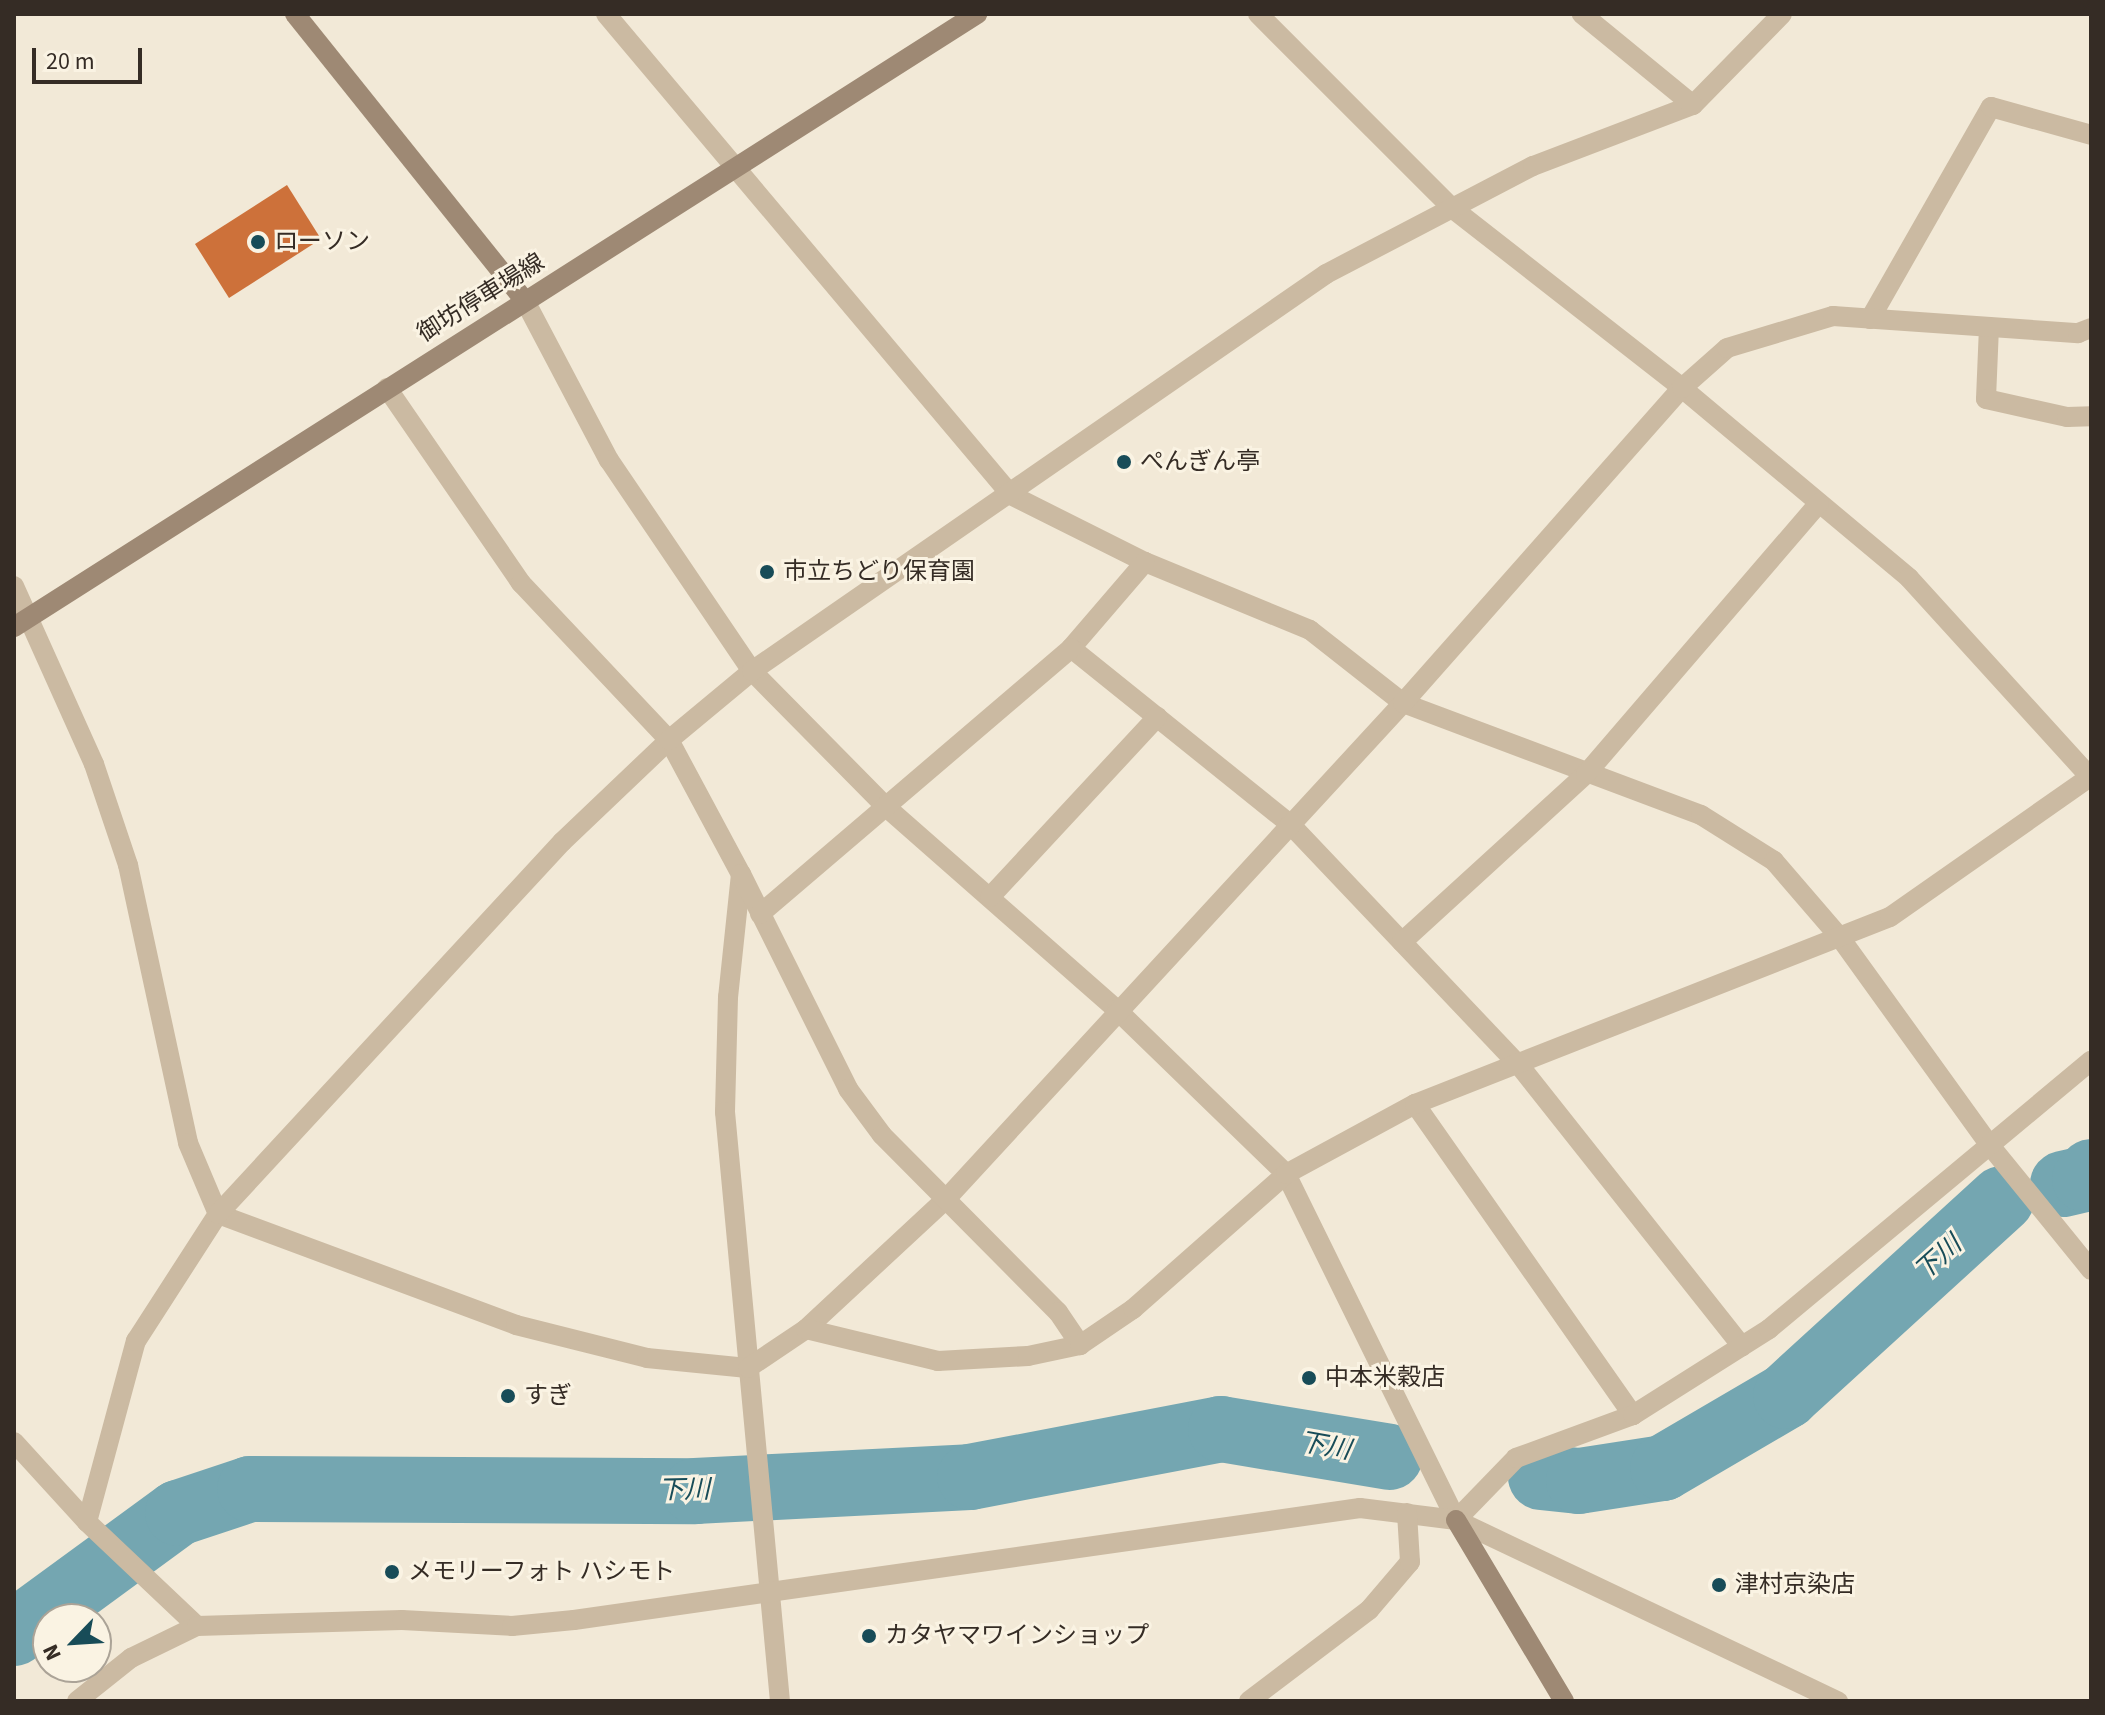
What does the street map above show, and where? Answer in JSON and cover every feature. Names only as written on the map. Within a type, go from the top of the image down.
[{"type":"main road","points":[[295,14],[525,301]]},
{"type":"main road","name":"御坊停車場線","points":[[20,624],[977,14]]},
{"type":"main road","points":[[1456,1520],[1564,1701]]},
{"type":"street","points":[[606,14],[1011,495],[1145,562],[1310,630],[1403,703],[1701,815],[1774,861],[1841,939],[1992,1148],[2091,1270]]},
{"type":"street","points":[[806,1329],[938,1361],[1028,1356],[1080,1345],[1133,1309],[1286,1174],[1415,1104],[1841,939],[1890,917],[2091,777],[1909,578],[1682,388],[1452,208],[1258,14]]},
{"type":"street","points":[[1582,14],[1693,105]]},
{"type":"street","points":[[87,1522],[136,1341],[218,1214],[562,842],[669,740],[752,671],[1011,495],[1326,274],[1533,166],[1693,105],[1782,14]]},
{"type":"street","points":[[1870,319],[1991,107],[2091,135]]},
{"type":"street","points":[[525,301],[609,460],[752,671],[885,806],[1117,1010],[1286,1174],[1456,1520]]},
{"type":"street","points":[[14,586],[20,624],[94,764],[128,865],[188,1143],[218,1214],[516,1325],[647,1358],[748,1368],[806,1329],[947,1198],[1403,703],[1682,388],[1727,348],[1833,316],[2078,333],[2091,328]]},
{"type":"street","points":[[1989,327],[1986,399],[2067,417],[2091,416]]},
{"type":"street","points":[[387,388],[521,583],[669,740],[741,874],[848,1089],[882,1135],[1058,1312],[1080,1345]]},
{"type":"street","points":[[1402,942],[1586,774],[1819,503]]},
{"type":"street","points":[[760,914],[1071,648],[1145,562]]},
{"type":"street","points":[[1071,648],[1290,824],[1519,1065],[1742,1346]]},
{"type":"street","points":[[990,897],[1157,717]]},
{"type":"street","points":[[741,874],[728,997],[725,1112],[767,1596],[780,1701]]},
{"type":"street","points":[[1456,1520],[1516,1458],[1633,1415],[1742,1346],[1992,1148],[2091,1061]]},
{"type":"street","points":[[1415,1104],[1633,1415]]},
{"type":"street","points":[[14,1442],[87,1522],[197,1626]]},
{"type":"street","points":[[77,1701],[131,1658],[197,1626],[402,1620],[512,1626],[767,1596],[1194,1528],[1360,1508],[1456,1520],[1838,1701]]},
{"type":"street","points":[[1249,1701],[1369,1610],[1410,1562],[1407,1513]]},
{"type":"building","name":"ローソン","points":[[287,185],[321,239],[229,298],[195,244]]},
{"type":"waterway","name":"下川","points":[[2063,1184],[2085,1179],[2091,1172]]},
{"type":"waterway","name":"下川","points":[[1541,1477],[1579,1481],[1663,1468],[1786,1396],[2002,1199]]},
{"type":"waterway","name":"下川","points":[[14,1633],[178,1513],[250,1489],[695,1491],[970,1477],[1221,1429],[1390,1457]]},
{"type":"place","name":"ローソン","points":[[258,242]]},
{"type":"place","name":"ぺんぎん亭","points":[[1124,462]]},
{"type":"place","name":"市立ちどり保育園","points":[[767,572]]},
{"type":"place","name":"中本米穀店","points":[[1309,1378]]},
{"type":"place","name":"すぎ","points":[[508,1396]]},
{"type":"place","name":"メモリーフォト ハシモト","points":[[392,1572]]},
{"type":"place","name":"津村京染店","points":[[1719,1585]]},
{"type":"place","name":"カタヤマワインショップ","points":[[869,1636]]}]
